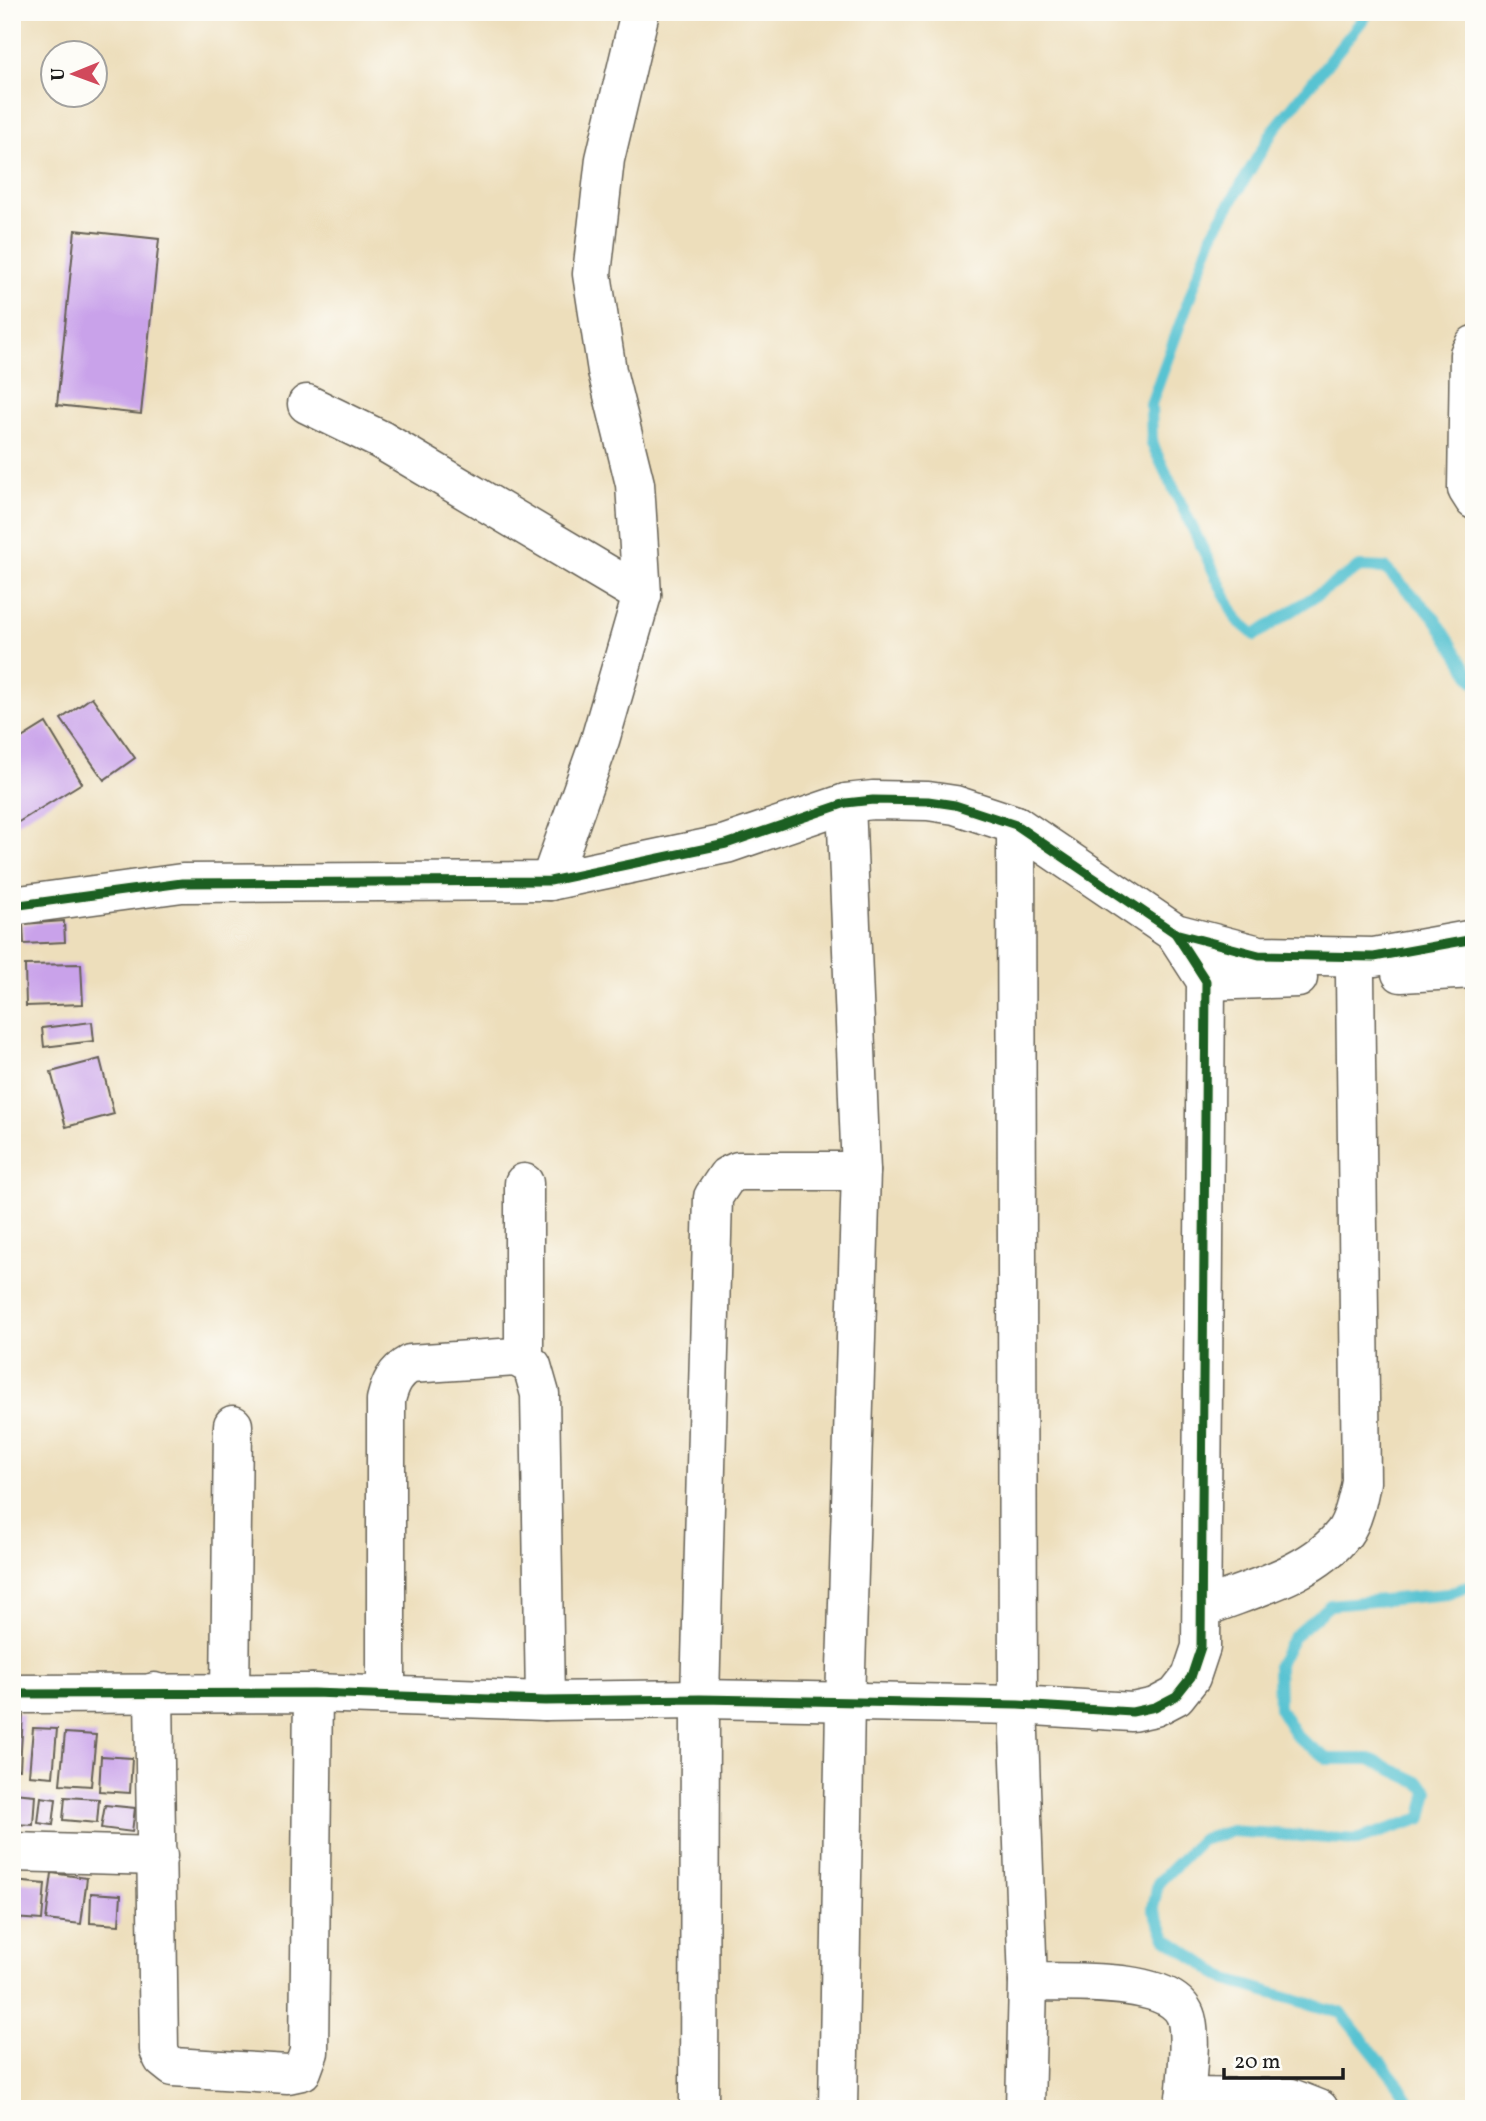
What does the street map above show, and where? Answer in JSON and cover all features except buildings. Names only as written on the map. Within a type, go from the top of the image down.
[{"type":"street","points":[[550,881],[600,740],[642,595],[635,484],[607,371],[592,274],[605,159],[640,12]]},
{"type":"street","points":[[1474,345],[1469,355],[1466,489],[1474,500]]},
{"type":"street","points":[[307,404],[381,440],[642,595]]},
{"type":"street","points":[[12,906],[182,883],[550,881],[726,844],[846,803],[873,800],[928,801],[955,805],[1016,825],[1175,933],[1259,955],[1361,957],[1474,939]]},
{"type":"street","points":[[838,2109],[845,1703],[861,1171],[846,803]]},
{"type":"street","points":[[1016,825],[1018,1706],[1028,1982],[1025,2109]]},
{"type":"street","points":[[12,1694],[313,1693],[545,1701],[700,1699],[1018,1706],[1132,1712],[1155,1707],[1176,1696],[1191,1677],[1201,1647],[1203,1608],[1206,981],[1175,933]]},
{"type":"street","points":[[1206,981],[1474,969]]},
{"type":"street","points":[[1203,1608],[1301,1568],[1327,1552],[1346,1531],[1362,1482],[1355,976]]},
{"type":"street","points":[[699,2109],[700,1699],[713,1197],[727,1175],[738,1171],[861,1171]]},
{"type":"street","points":[[524,1183],[524,1361]]},
{"type":"street","points":[[386,1694],[386,1400],[389,1388],[399,1370],[410,1364],[516,1357],[532,1366],[540,1394],[545,1701]]},
{"type":"street","points":[[230,1694],[233,1424]]},
{"type":"street","points":[[154,1692],[158,1856],[156,2038],[163,2059],[173,2067],[288,2074],[302,2071],[309,2052],[313,1693]]},
{"type":"street","points":[[12,1852],[158,1856]]},
{"type":"street","points":[[1028,1982],[1147,1988],[1175,1999],[1188,2023],[1185,2103],[1291,2098],[1319,2109]]},
{"type":"waterway","points":[[1369,12],[1273,131],[1213,233],[1151,404],[1152,444],[1237,620],[1255,635],[1360,567],[1385,568],[1435,618],[1474,681]]},
{"type":"waterway","points":[[1414,2109],[1399,2085],[1341,2013],[1227,1980],[1166,1938],[1153,1908],[1158,1883],[1201,1840],[1231,1831],[1357,1840],[1422,1818],[1428,1791],[1420,1783],[1370,1759],[1328,1759],[1297,1737],[1279,1708],[1278,1665],[1294,1636],[1330,1605],[1448,1594],[1474,1584]]},
{"type":"cycle path","points":[[12,906],[182,883],[550,881],[726,844],[846,803],[873,800],[928,801],[955,805],[1016,825],[1175,933],[1259,955],[1374,957],[1474,939]]},
{"type":"cycle path","points":[[12,1694],[313,1693],[545,1701],[700,1699],[1018,1705],[1132,1712],[1155,1707],[1176,1696],[1191,1677],[1201,1647],[1206,981],[1175,933]]}]
